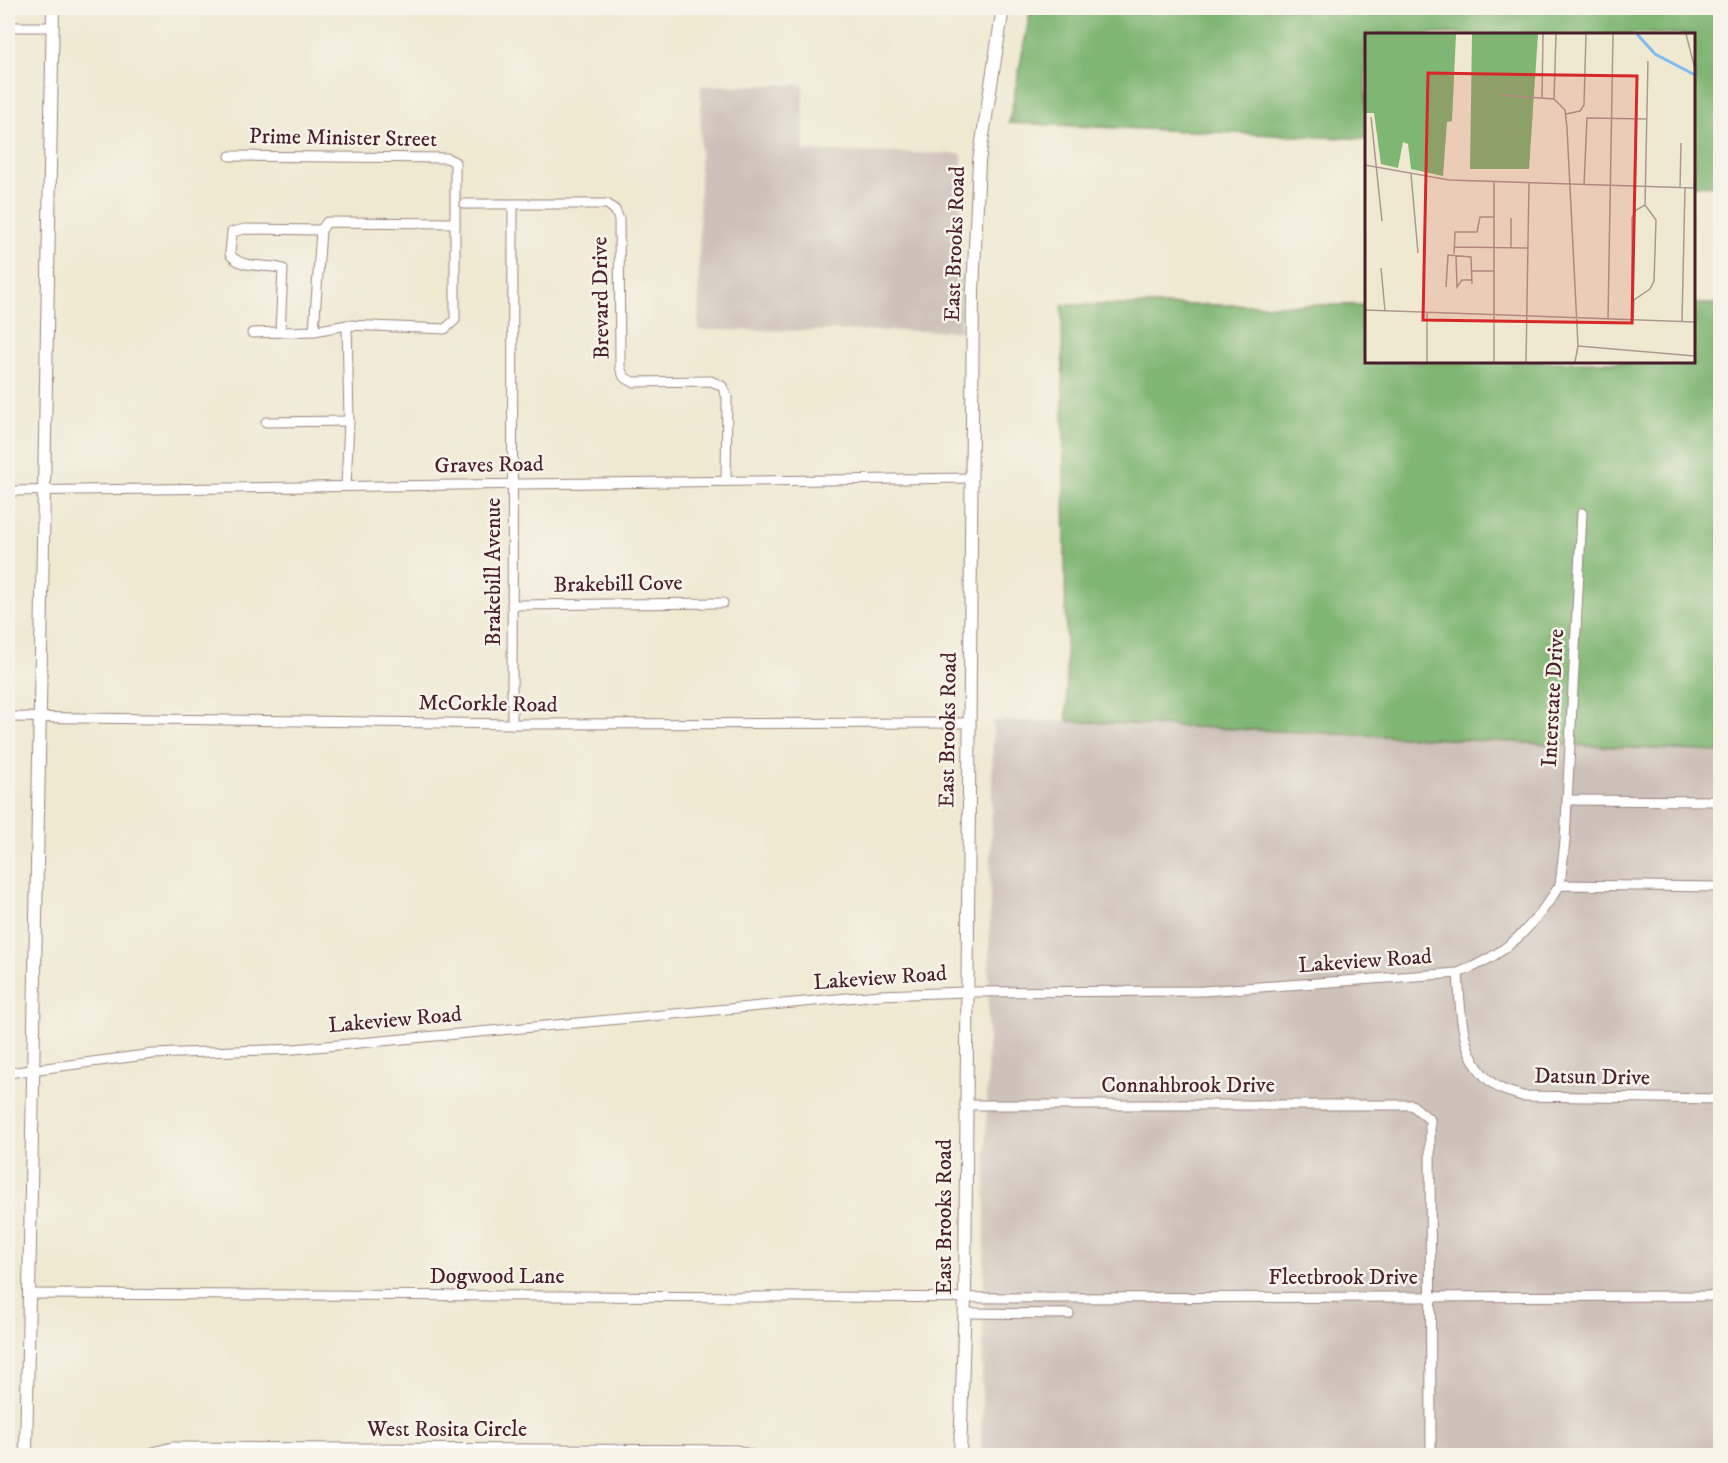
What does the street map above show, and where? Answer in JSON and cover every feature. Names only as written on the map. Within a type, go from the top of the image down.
[{"type":"main road","points":[[26,1455],[53,8]]},
{"type":"main road","name":"East Brooks Road","points":[[960,1455],[965,1298],[973,291],[979,161],[1003,8]]},
{"type":"street","points":[[8,27],[52,27]]},
{"type":"street","name":"Prime Minister Street","points":[[231,156],[447,158],[455,162],[455,223]]},
{"type":"street","name":"Brevard Drive","points":[[465,204],[607,204],[615,210],[619,219],[620,367],[624,377],[633,382],[711,381],[722,386],[727,397],[726,481]]},
{"type":"street","name":"Brakebill Avenue","points":[[512,724],[513,205]]},
{"type":"street","points":[[252,333],[314,331],[347,325],[445,329],[455,320],[455,223],[327,222],[321,230],[314,331]]},
{"type":"street","points":[[280,332],[283,269],[243,264],[233,258],[230,254],[232,232],[245,229],[321,230]]},
{"type":"street","points":[[346,486],[349,421],[347,325]]},
{"type":"street","points":[[266,422],[349,421]]},
{"type":"street","name":"Graves Road","points":[[8,491],[971,478]]},
{"type":"street","name":"Interstate Drive","points":[[1560,885],[1567,800],[1582,513]]},
{"type":"street","name":"Brakebill Cove","points":[[513,605],[723,603]]},
{"type":"street","name":"McCorkle Road","points":[[8,717],[512,724],[968,723]]},
{"type":"street","points":[[1567,800],[1720,801]]},
{"type":"street","points":[[1560,885],[1720,887]]},
{"type":"street","name":"Lakeview Road","points":[[8,1073],[153,1054],[294,1049],[880,995],[966,992],[1203,991],[1458,973],[1486,963],[1511,944],[1539,918],[1560,885]]},
{"type":"street","name":"Datsun Drive","points":[[1458,973],[1462,1029],[1477,1068],[1497,1087],[1522,1096],[1720,1099]]},
{"type":"street","name":"Connahbrook Drive","points":[[965,1105],[1412,1105],[1430,1120],[1430,1296]]},
{"type":"street","name":"Dogwood Lane","points":[[30,1294],[965,1298]]},
{"type":"street","points":[[1430,1296],[1431,1455]]},
{"type":"street","name":"Fleetbrook Drive","points":[[965,1298],[1720,1296]]},
{"type":"street","points":[[993,1298],[993,1313]]},
{"type":"street","points":[[964,1313],[1069,1314]]},
{"type":"street","name":"West Rosita Circle","points":[[138,1455],[172,1447],[196,1447],[737,1450],[755,1455]]},
{"type":"shaded area","points":[[803,85],[804,151],[962,154],[960,331],[698,330],[701,86]]},
{"type":"shaded area","points":[[993,721],[1067,721],[1720,752],[1720,1455],[981,1456]]},
{"type":"green space","points":[[1031,8],[1720,8],[1720,186],[1695,185],[1695,33],[1365,33],[1365,139],[1009,123]]},
{"type":"green space","points":[[1695,304],[1720,304],[1720,752],[1067,721],[1062,305],[1365,305],[1365,363],[1695,363]]}]
